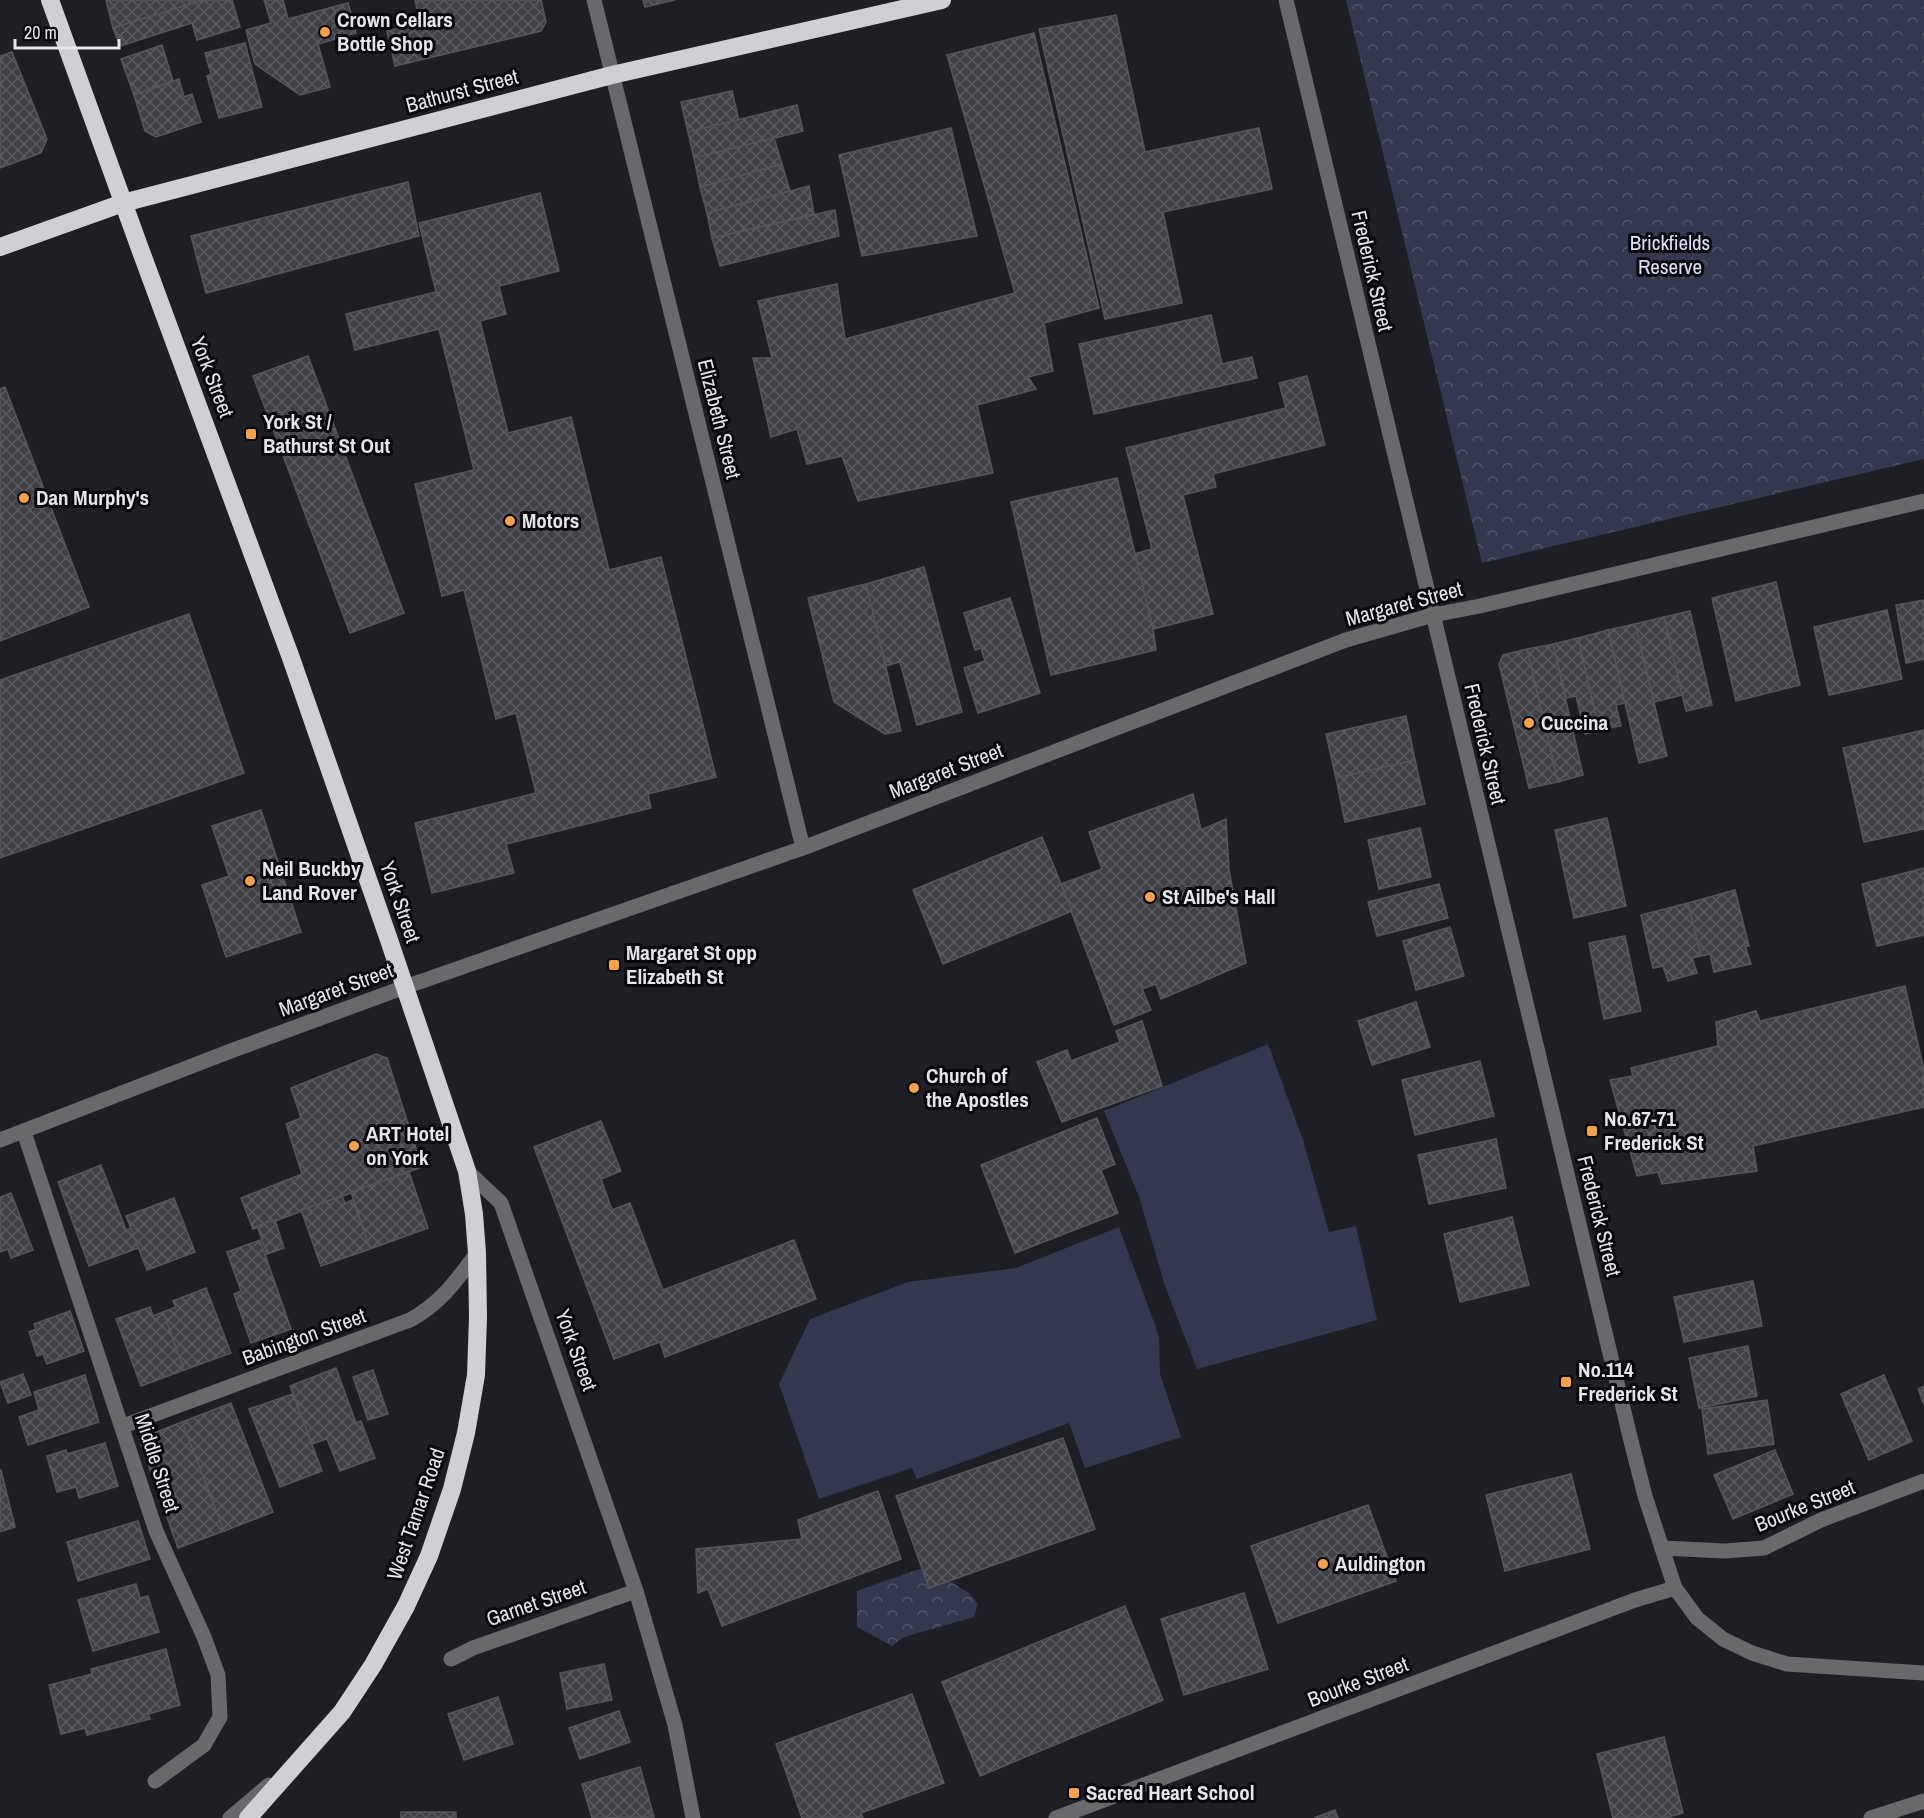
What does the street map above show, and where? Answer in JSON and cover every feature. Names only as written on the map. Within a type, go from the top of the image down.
[{"type":"highway","name":"York Street","points":[[50,0],[291,658],[468,1171]]},
{"type":"highway","name":"Bathurst Street","points":[[0,247],[123,203],[612,75],[942,0]]},
{"type":"highway","name":"West Tamar Road","points":[[248,1818],[342,1712],[373,1665],[406,1606],[429,1556],[455,1478],[466,1433],[476,1374],[477,1254],[468,1171]]},
{"type":"street","name":"Elizabeth Street","points":[[594,0],[804,848]]},
{"type":"street","name":"Frederick Street","points":[[1286,0],[1645,1496],[1675,1588],[1697,1618],[1723,1639],[1752,1653],[1787,1664],[1924,1673]]},
{"type":"street","name":"Margaret Street","points":[[0,1140],[405,987],[804,848],[1346,640],[1433,615],[1924,501]]},
{"type":"street","name":"Middle Street","points":[[24,1132],[156,1531],[204,1637],[218,1675],[220,1717],[204,1745],[155,1781]]},
{"type":"street","name":"York Street","points":[[468,1171],[501,1203],[636,1591],[675,1725],[693,1818]]},
{"type":"street","name":"Babington Street","points":[[123,1426],[410,1320],[429,1310],[446,1294],[477,1254]]},
{"type":"street","name":"Bourke Street","points":[[1662,1548],[1725,1551],[1764,1548],[1821,1520],[1924,1481]]},
{"type":"street","name":"Bourke Street","points":[[1056,1818],[1635,1600],[1675,1588]]},
{"type":"street","name":"Garnet Street","points":[[451,1659],[472,1648],[636,1591]]},
{"type":"street","points":[[230,1818],[301,1758]]},
{"type":"street","points":[[1871,1818],[1924,1801]]},
{"type":"green space","name":"Brickfields Reserve","points":[[1346,0],[1924,0],[1924,459],[1482,563]]},
{"type":"green space","points":[[1268,1044],[1303,1140],[1329,1232],[1356,1226],[1377,1320],[1197,1369],[1165,1286],[1139,1197],[1104,1111]]},
{"type":"green space","points":[[1119,1227],[1159,1336],[1160,1374],[1181,1437],[1085,1468],[1069,1423],[917,1479],[912,1468],[819,1499],[779,1384],[810,1319],[908,1282],[1016,1268]]},
{"type":"green space","points":[[919,1569],[930,1569],[969,1593],[978,1604],[974,1617],[904,1637],[892,1646],[857,1627],[857,1591]]},
{"type":"building","points":[[106,0],[204,0],[113,28]]},
{"type":"building","points":[[204,0],[232,0],[240,27],[197,40],[192,23],[120,46],[113,28]]},
{"type":"building","points":[[264,0],[283,0],[288,19],[348,3],[356,33],[318,44],[330,87],[300,95],[255,64],[246,30],[271,23]]},
{"type":"building","points":[[415,0],[541,0],[546,22],[541,31],[395,66],[387,31],[420,23]]},
{"type":"building","points":[[643,0],[675,0],[645,7]]},
{"type":"building","points":[[1116,15],[1145,152],[1259,128],[1272,189],[1163,212],[1182,303],[1105,319],[1039,29]]},
{"type":"building","points":[[1034,33],[1099,308],[1044,323],[1053,371],[1028,377],[1036,389],[977,405],[993,473],[858,501],[842,456],[807,464],[797,429],[771,437],[753,358],[772,358],[758,301],[837,284],[845,339],[1015,293],[947,55]]},
{"type":"building","points":[[245,43],[262,107],[219,118],[207,76],[211,74],[205,53]]},
{"type":"building","points":[[162,45],[173,81],[134,95],[121,59]]},
{"type":"building","points":[[12,52],[47,139],[41,153],[0,168],[0,56]]},
{"type":"building","points":[[179,79],[184,97],[192,94],[201,122],[156,137],[145,131],[134,95]]},
{"type":"building","points":[[732,91],[739,121],[688,132],[681,102]]},
{"type":"building","points":[[797,105],[803,131],[694,158],[688,132]]},
{"type":"building","points":[[951,128],[977,236],[862,256],[839,155]]},
{"type":"building","points":[[774,138],[782,164],[700,187],[694,158]]},
{"type":"building","points":[[782,164],[790,191],[707,213],[700,187]]},
{"type":"building","points":[[408,182],[419,236],[206,293],[191,236]]},
{"type":"building","points":[[809,186],[814,214],[712,238],[707,213]]},
{"type":"building","name":"Motors","points":[[540,193],[559,271],[499,286],[506,314],[480,321],[508,433],[571,417],[609,570],[661,557],[716,777],[648,794],[651,808],[506,844],[514,873],[432,893],[415,823],[536,793],[516,713],[496,719],[464,590],[442,596],[415,484],[474,470],[439,329],[355,350],[346,314],[436,292],[419,223]]},
{"type":"building","points":[[835,210],[839,236],[720,266],[712,238]]},
{"type":"building","points":[[1211,315],[1222,364],[1252,357],[1257,378],[1094,414],[1079,344]]},
{"type":"building","points":[[308,356],[404,613],[350,633],[253,376]]},
{"type":"building","points":[[1307,376],[1325,445],[1213,474],[1216,487],[1183,495],[1213,614],[1153,629],[1134,554],[1152,549],[1126,448],[1286,408],[1279,383]]},
{"type":"building","name":"Dan Murphy's","points":[[5,387],[89,607],[0,641],[0,389]]},
{"type":"building","points":[[1117,478],[1156,650],[1051,675],[1011,502]]},
{"type":"building","points":[[924,567],[962,712],[917,725],[900,662],[885,666],[866,584]]},
{"type":"building","points":[[1776,582],[1800,685],[1736,701],[1712,598]]},
{"type":"building","points":[[866,584],[901,731],[885,734],[834,702],[808,598]]},
{"type":"building","points":[[1010,598],[1040,693],[978,713],[964,668],[985,661],[981,648],[975,650],[964,613]]},
{"type":"building","points":[[1924,600],[1924,659],[1906,663],[1896,605]]},
{"type":"building","points":[[1887,610],[1902,679],[1829,695],[1814,627]]},
{"type":"building","points":[[1690,611],[1712,705],[1686,711],[1664,617]]},
{"type":"building","points":[[189,614],[244,773],[0,858],[0,680]]},
{"type":"building","points":[[1664,617],[1682,695],[1654,702],[1635,624]]},
{"type":"building","points":[[1635,624],[1667,756],[1639,763],[1608,630]]},
{"type":"building","points":[[1608,630],[1625,703],[1616,705],[1621,726],[1599,730],[1578,638]]},
{"type":"building","points":[[1578,638],[1599,730],[1585,734],[1576,696],[1566,698],[1553,644]]},
{"type":"building","points":[[1553,644],[1583,775],[1558,782],[1527,649]]},
{"type":"building","name":"Cuccina","points":[[1527,649],[1558,782],[1529,788],[1499,664],[1503,655]]},
{"type":"building","points":[[1406,716],[1415,760],[1336,778],[1326,734]]},
{"type":"building","points":[[1924,730],[1924,829],[1864,842],[1843,748]]},
{"type":"building","points":[[1415,760],[1425,804],[1345,822],[1336,778]]},
{"type":"building","name":"St Ailbe's Hall","points":[[1193,794],[1201,830],[1226,819],[1229,870],[1246,963],[1161,999],[1156,984],[1142,989],[1151,1010],[1114,1025],[1061,884],[1102,869],[1089,832]]},
{"type":"building","name":"Neil Buckby Land Rover","points":[[261,810],[301,932],[226,957],[202,885],[229,876],[212,826]]},
{"type":"building","points":[[1607,818],[1626,906],[1574,918],[1555,830]]},
{"type":"building","points":[[1420,828],[1431,877],[1379,889],[1368,840]]},
{"type":"building","points":[[1042,837],[1072,911],[943,964],[913,890]]},
{"type":"building","points":[[1924,868],[1924,935],[1877,946],[1862,884]]},
{"type":"building","points":[[1439,884],[1448,918],[1377,936],[1368,902]]},
{"type":"building","points":[[1735,890],[1749,946],[1745,946],[1751,964],[1714,972],[1710,954],[1701,956],[1688,903]]},
{"type":"building","points":[[1688,903],[1701,956],[1692,958],[1697,973],[1668,981],[1663,966],[1653,968],[1641,915]]},
{"type":"building","points":[[1450,927],[1464,976],[1416,990],[1403,941]]},
{"type":"building","points":[[1625,936],[1641,1011],[1604,1019],[1589,943]]},
{"type":"building","points":[[1905,986],[1924,1071],[1924,1107],[1753,1146],[1757,1171],[1662,1184],[1658,1172],[1637,1176],[1610,1080],[1633,1076],[1631,1068],[1718,1046],[1716,1022],[1756,1011],[1760,1021]]},
{"type":"building","points":[[1416,1002],[1430,1047],[1372,1065],[1358,1021]]},
{"type":"building","points":[[1142,1021],[1162,1086],[1062,1122],[1037,1062],[1067,1050],[1071,1061],[1120,1042],[1116,1031]]},
{"type":"building","name":"ART Hotel on York","points":[[376,1054],[387,1058],[422,1167],[253,1229],[241,1198],[302,1174],[286,1124],[301,1118],[291,1088]]},
{"type":"building","points":[[1480,1061],[1494,1116],[1415,1135],[1402,1080]]},
{"type":"building","points":[[1097,1118],[1115,1164],[1101,1170],[1118,1213],[1015,1253],[981,1165]]},
{"type":"building","points":[[601,1121],[621,1171],[601,1179],[612,1210],[630,1203],[663,1290],[794,1240],[816,1299],[665,1357],[660,1342],[614,1359],[534,1147]]},
{"type":"building","points":[[1496,1139],[1506,1188],[1429,1204],[1418,1155]]},
{"type":"building","points":[[101,1165],[126,1230],[131,1228],[138,1248],[89,1266],[58,1182]]},
{"type":"building","points":[[409,1172],[428,1228],[370,1249],[351,1192]]},
{"type":"building","points":[[11,1193],[33,1250],[11,1258],[8,1249],[0,1252],[0,1197]]},
{"type":"building","points":[[342,1196],[345,1203],[353,1200],[370,1249],[321,1266],[301,1210]]},
{"type":"building","points":[[174,1198],[195,1252],[147,1270],[126,1216]]},
{"type":"building","points":[[1512,1217],[1529,1285],[1460,1302],[1444,1234]]},
{"type":"building","points":[[275,1220],[284,1248],[267,1254],[257,1226]]},
{"type":"building","points":[[260,1240],[291,1329],[251,1343],[234,1294],[241,1291],[227,1252]]},
{"type":"building","points":[[1753,1281],[1762,1326],[1684,1342],[1674,1297]]},
{"type":"building","points":[[206,1288],[231,1353],[184,1370],[163,1312],[176,1307],[173,1301]]},
{"type":"building","points":[[150,1307],[153,1316],[163,1312],[184,1370],[141,1386],[116,1319]]},
{"type":"building","points":[[70,1311],[84,1351],[47,1364],[43,1354],[37,1356],[29,1332],[36,1329],[34,1324]]},
{"type":"building","points":[[1748,1346],[1757,1396],[1699,1408],[1689,1358]]},
{"type":"building","points":[[336,1368],[356,1423],[361,1421],[375,1458],[340,1471],[327,1439],[312,1444],[290,1386]]},
{"type":"building","points":[[373,1370],[388,1414],[368,1420],[353,1377]]},
{"type":"building","points":[[23,1374],[31,1395],[8,1403],[0,1382]]},
{"type":"building","points":[[85,1375],[99,1422],[28,1445],[19,1417],[39,1410],[34,1392]]},
{"type":"building","points":[[1884,1375],[1912,1441],[1869,1460],[1841,1394]]},
{"type":"building","points":[[1924,1386],[1924,1405],[1918,1389]]},
{"type":"building","points":[[293,1394],[322,1471],[280,1487],[249,1409]]},
{"type":"building","points":[[1767,1400],[1774,1444],[1708,1454],[1702,1409]]},
{"type":"building","points":[[231,1403],[273,1512],[224,1531],[182,1422]]},
{"type":"building","points":[[182,1422],[224,1531],[178,1548],[139,1439]]},
{"type":"building","points":[[1063,1438],[1095,1529],[929,1588],[896,1496]]},
{"type":"building","points":[[105,1443],[118,1486],[79,1498],[76,1487],[57,1492],[47,1456],[66,1450],[67,1454]]},
{"type":"building","points":[[1775,1450],[1793,1494],[1733,1519],[1714,1475]]},
{"type":"building","points":[[0,1470],[15,1527],[0,1532]]},
{"type":"building","points":[[1571,1474],[1590,1549],[1505,1571],[1486,1495]]},
{"type":"building","points":[[878,1491],[901,1559],[722,1626],[708,1589],[698,1593],[696,1549],[802,1539],[798,1520]]},
{"type":"building","name":"Auldington","points":[[1368,1505],[1396,1581],[1278,1623],[1251,1546]]},
{"type":"building","points":[[138,1521],[150,1559],[78,1581],[67,1542]]},
{"type":"building","points":[[136,1584],[140,1598],[148,1596],[159,1632],[93,1651],[78,1600]]},
{"type":"building","points":[[1244,1593],[1268,1669],[1184,1695],[1161,1619]]},
{"type":"building","points":[[1125,1606],[1163,1700],[980,1776],[942,1682]]},
{"type":"building","points":[[166,1649],[180,1705],[148,1714],[150,1719],[87,1735],[85,1728],[61,1734],[49,1685],[92,1674],[91,1669]]},
{"type":"building","points":[[604,1664],[612,1700],[567,1709],[560,1673]]},
{"type":"building","points":[[912,1694],[944,1783],[861,1813],[863,1818],[802,1818],[776,1744]]},
{"type":"building","points":[[498,1697],[513,1744],[464,1760],[448,1714]]},
{"type":"building","points":[[619,1711],[630,1742],[580,1759],[569,1728]]},
{"type":"building","points":[[1664,1737],[1683,1813],[1665,1818],[1613,1818],[1597,1754]]},
{"type":"building","points":[[640,1767],[654,1817],[592,1818],[582,1784]]},
{"type":"building","points":[[1335,1810],[1338,1818],[1314,1818]]},
{"type":"building","points":[[401,1812],[456,1812],[456,1818],[401,1818]]},
{"type":"place","name":"Crown Cellars Bottle Shop","points":[[325,32]]},
{"type":"place","name":"York St / Bathurst St Out","points":[[251,434]]},
{"type":"place","name":"Dan Murphy's","points":[[24,498]]},
{"type":"place","name":"Motors","points":[[510,521]]},
{"type":"place","name":"Cuccina","points":[[1529,723]]},
{"type":"place","name":"Neil Buckby Land Rover","points":[[250,881]]},
{"type":"place","name":"St Ailbe's Hall","points":[[1150,897]]},
{"type":"place","name":"Margaret St opp Elizabeth St","points":[[614,965]]},
{"type":"place","name":"Church of the Apostles","points":[[914,1088]]},
{"type":"place","name":"No.67-71 Frederick St","points":[[1592,1131]]},
{"type":"place","name":"ART Hotel on York","points":[[354,1146]]},
{"type":"place","name":"No.114 Frederick St","points":[[1566,1382]]},
{"type":"place","name":"Auldington","points":[[1323,1564]]},
{"type":"place","name":"Sacred Heart School","points":[[1074,1793]]}]
